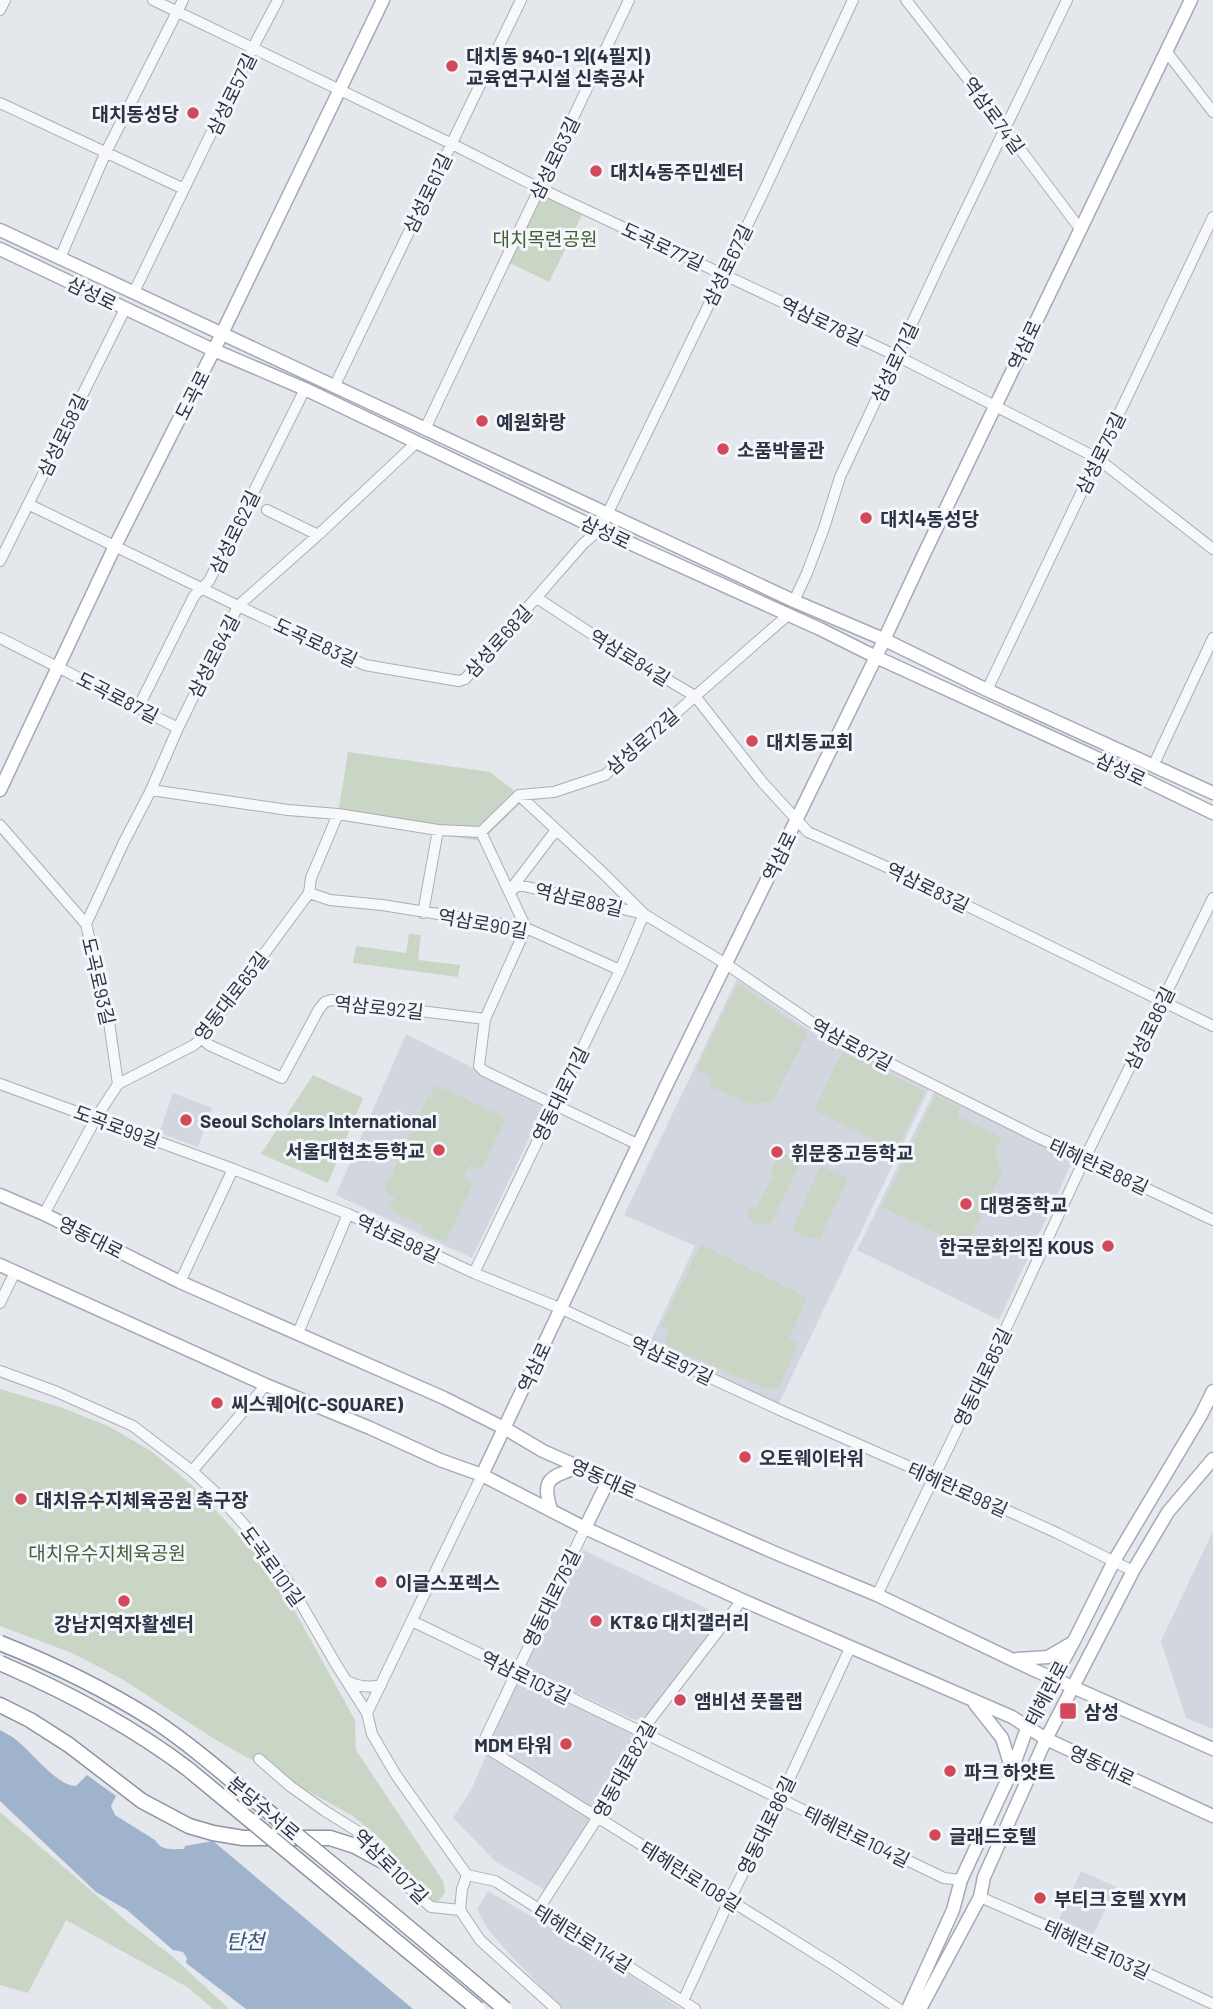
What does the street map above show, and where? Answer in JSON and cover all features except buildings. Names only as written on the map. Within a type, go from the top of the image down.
[{"type":"highway","name":"분당수서로","points":[[0,1643],[43,1660],[82,1680],[175,1735],[505,2009]]},
{"type":"highway","name":"분당수서로","points":[[0,1663],[100,1711],[160,1748],[478,2009]]},
{"type":"highway","points":[[0,1705],[69,1745],[142,1801],[189,1826],[243,1838],[330,1838],[355,1846],[390,1866]]},
{"type":"main road","name":"도곡로","points":[[0,790],[383,0]]},
{"type":"main road","name":"역삼로","points":[[482,1475],[1191,0]]},
{"type":"main road","name":"삼성로","points":[[0,230],[794,601],[883,639],[987,690],[1213,793]]},
{"type":"main road","name":"삼성로","points":[[0,249],[1213,813]]},
{"type":"main road","points":[[587,523],[594,507]]},
{"type":"main road","points":[[613,535],[621,520]]},
{"type":"main road","name":"영동대로","points":[[0,1195],[180,1282],[444,1398],[543,1451],[760,1547],[877,1595],[1213,1749]]},
{"type":"main road","name":"영동대로","points":[[0,1265],[266,1385],[440,1460],[482,1475],[585,1528],[742,1600],[1012,1717],[1046,1739],[1213,1816]]},
{"type":"main road","name":"테헤란로","points":[[908,2009],[953,1910],[961,1880],[1012,1770],[1027,1728],[1114,1561],[1213,1391]]},
{"type":"main road","name":"테헤란로","points":[[920,2009],[980,1897],[984,1877],[1046,1739],[1133,1571],[1168,1512],[1213,1459]]},
{"type":"main road","points":[[551,1510],[546,1494],[550,1481],[579,1467]]},
{"type":"main road","points":[[585,1528],[608,1480]]},
{"type":"main road","points":[[1010,1658],[1048,1657],[1074,1641]]},
{"type":"main road","points":[[972,1701],[1002,1738],[1012,1770]]},
{"type":"street","points":[[0,10],[5,0]]},
{"type":"street","name":"도곡로77길","points":[[153,0],[539,188],[723,273]]},
{"type":"street","points":[[60,258],[106,152],[183,0]]},
{"type":"street","name":"삼성로57길","points":[[134,292],[278,0]]},
{"type":"street","name":"삼성로61길","points":[[334,387],[522,0]]},
{"type":"street","name":"삼성로63길","points":[[425,429],[629,0]]},
{"type":"street","name":"삼성로67길","points":[[600,529],[853,0]]},
{"type":"street","name":"역삼로74길","points":[[906,0],[1081,230]]},
{"type":"street","name":"삼성로71길","points":[[794,601],[824,528],[840,477],[1067,0]]},
{"type":"street","points":[[1166,51],[1213,112]]},
{"type":"street","points":[[0,103],[184,189]]},
{"type":"street","name":"삼성로75길","points":[[987,690],[1213,217]]},
{"type":"street","name":"역삼로78길","points":[[723,273],[897,356],[1097,458],[1213,549]]},
{"type":"street","name":"삼성로58길","points":[[0,561],[125,309]]},
{"type":"street","name":"삼성로62길","points":[[138,708],[194,596],[209,581],[305,389]]},
{"type":"street","name":"삼성로64길","points":[[86,924],[151,790],[177,728],[238,606],[416,443]]},
{"type":"street","name":"도곡로83길","points":[[28,504],[365,665]]},
{"type":"street","points":[[267,510],[318,535]]},
{"type":"street","name":"삼성로68길","points":[[365,665],[459,681],[466,679],[583,544],[600,529]]},
{"type":"street","name":"역삼로84길","points":[[537,598],[607,644],[695,696],[763,783],[796,820]]},
{"type":"street","name":"삼성로72길","points":[[519,794],[554,792],[605,775],[788,615]]},
{"type":"street","points":[[1153,765],[1213,638]]},
{"type":"street","name":"도곡로87길","points":[[0,639],[177,728]]},
{"type":"street","points":[[151,790],[438,830],[481,832],[519,794]]},
{"type":"street","name":"역삼로88길","points":[[519,794],[644,914],[726,964]]},
{"type":"street","name":"영동대로65길","points":[[44,1214],[96,1118],[118,1084],[194,1045],[202,1038],[309,893],[312,878],[338,814]]},
{"type":"street","name":"역삼로83길","points":[[796,820],[808,832],[898,872],[1213,1026]]},
{"type":"street","name":"도곡로93길","points":[[0,825],[86,924],[109,1022],[118,1084]]},
{"type":"street","name":"역삼로90길","points":[[423,913],[438,830]]},
{"type":"street","name":"역삼로88길","points":[[509,892],[556,830]]},
{"type":"street","points":[[481,832],[526,928],[485,1019],[480,1066],[484,1071],[639,1145]]},
{"type":"street","name":"역삼로88길","points":[[509,892],[519,885],[644,914]]},
{"type":"street","name":"역삼로90길","points":[[309,893],[330,900],[382,905],[526,928],[620,970]]},
{"type":"street","name":"삼성로86길","points":[[1085,1158],[1213,898]]},
{"type":"street","name":"영동대로71길","points":[[474,1273],[620,970],[644,914]]},
{"type":"street","name":"역삼로87길","points":[[726,964],[823,1030],[986,1110]]},
{"type":"street","name":"역삼로92길","points":[[202,1038],[209,1045],[282,1078],[319,1009],[331,1000],[485,1019]]},
{"type":"street","name":"도곡로99길","points":[[0,1084],[233,1169]]},
{"type":"street","name":"테헤란로88길","points":[[986,1110],[1213,1220]]},
{"type":"street","name":"영동대로85길","points":[[877,1595],[1085,1158]]},
{"type":"street","points":[[180,1282],[233,1169]]},
{"type":"street","name":"역삼로98길","points":[[233,1169],[348,1214],[474,1273],[562,1309]]},
{"type":"street","points":[[298,1333],[348,1214]]},
{"type":"street","points":[[0,1303],[15,1272]]},
{"type":"street","name":"역삼로97길","points":[[562,1309],[782,1411]]},
{"type":"street","name":"도곡로101길","points":[[0,1371],[57,1392],[132,1426],[192,1471],[215,1492],[258,1540],[289,1583],[367,1713]]},
{"type":"street","points":[[192,1471],[266,1385]]},
{"type":"street","name":"테헤란로98길","points":[[782,1411],[933,1477],[1133,1571]]},
{"type":"street","name":"역삼로","points":[[367,1713],[482,1475]]},
{"type":"street","name":"영동대로76길","points":[[482,1745],[585,1528]]},
{"type":"street","name":"영동대로82길","points":[[538,1910],[598,1818],[640,1733],[742,1600]]},
{"type":"street","name":"역삼로103길","points":[[412,1621],[640,1733]]},
{"type":"street","name":"영동대로86길","points":[[683,2001],[850,1648]]},
{"type":"street","points":[[347,1681],[370,1687],[381,1685]]},
{"type":"street","points":[[367,1713],[372,1734],[396,1775],[467,1875]]},
{"type":"street","name":"테헤란로104길","points":[[640,1733],[944,1878],[961,1880]]},
{"type":"street","name":"테헤란로108길","points":[[482,1745],[899,2009]]},
{"type":"street","name":"역삼로107길","points":[[259,1759],[298,1792],[365,1836],[405,1884],[431,1907],[460,1910],[462,1889],[467,1875]]},
{"type":"street","name":"테헤란로114길","points":[[467,1875],[495,1881],[695,2009]]},
{"type":"street","name":"테헤란로103길","points":[[980,1897],[1213,2004]]},
{"type":"street","points":[[460,1910],[480,1940],[556,2009]]},
{"type":"shaded area","name":"휘문중고등학교","points":[[737,979],[818,1036],[929,1089],[779,1403],[650,1342],[695,1246],[624,1215]]},
{"type":"shaded area","name":"서울대현초등학교","points":[[406,1034],[545,1105],[472,1258],[336,1195]]},
{"type":"shaded area","name":"대명중학교","points":[[934,1092],[1074,1158],[999,1320],[857,1250]]},
{"type":"shaded area","name":"Seoul Scholars International","points":[[173,1093],[212,1108],[198,1147],[159,1133]]},
{"type":"shaded area","points":[[1213,1531],[1213,1729],[1186,1718],[1161,1641]]},
{"type":"shaded area","points":[[583,1550],[725,1617],[650,1713],[640,1720],[632,1719],[529,1671],[526,1664]]},
{"type":"shaded area","points":[[522,1678],[631,1730],[599,1806],[592,1809],[490,1746],[489,1735],[515,1681]]},
{"type":"shaded area","points":[[487,1753],[588,1815],[589,1821],[545,1890],[496,1862],[453,1818],[471,1790]]},
{"type":"shaded area","points":[[1081,1871],[1116,1887],[1093,1935],[1059,1919]]},
{"type":"shaded area","points":[[488,1891],[613,1964],[681,2009],[563,2009],[487,1928],[477,1909]]},
{"type":"green space","name":"대치목련공원","points":[[541,195],[582,215],[549,282],[508,262]]},
{"type":"green space","points":[[348,752],[490,772],[525,799],[482,841],[337,820]]},
{"type":"green space","points":[[409,934],[421,935],[418,960],[460,965],[458,977],[353,963],[356,946],[406,953]]},
{"type":"green space","points":[[738,984],[808,1033],[772,1102],[750,1104],[708,1085],[712,1077],[696,1070]]},
{"type":"green space","points":[[842,1052],[925,1091],[896,1150],[814,1110]]},
{"type":"green space","points":[[313,1075],[363,1098],[328,1183],[261,1154]]},
{"type":"green space","points":[[436,1085],[506,1118],[481,1170],[470,1165],[464,1177],[474,1182],[445,1242],[422,1231],[423,1226],[389,1209],[395,1197],[384,1191]]},
{"type":"green space","points":[[936,1095],[961,1107],[957,1116],[1001,1137],[995,1151],[1002,1173],[966,1247],[882,1207]]},
{"type":"green space","points":[[781,1152],[801,1161],[771,1224],[757,1224],[750,1220],[748,1206],[756,1209],[774,1174],[770,1171]]},
{"type":"green space","points":[[820,1166],[848,1178],[819,1240],[792,1231]]},
{"type":"green space","points":[[701,1244],[807,1298],[789,1338],[799,1343],[779,1386],[768,1390],[664,1344],[670,1330],[661,1326]]},
{"type":"green space","name":"대치유수지체육공원","points":[[0,1389],[60,1407],[108,1426],[151,1451],[194,1487],[260,1558],[293,1608],[355,1720],[356,1750],[443,1881],[445,1893],[437,1903],[428,1901],[383,1841],[353,1816],[216,1740],[122,1679],[72,1653],[0,1626]]},
{"type":"green space","points":[[0,1812],[124,1919],[173,1957],[229,2009],[213,2009],[189,1988],[66,1920],[28,1993],[0,1985]]},
{"type":"water","name":"탄천","points":[[0,1730],[15,1739],[52,1774],[69,1785],[76,1786],[87,1775],[116,1796],[111,1806],[115,1815],[155,1840],[160,1846],[167,1849],[184,1849],[185,1846],[213,1841],[413,2009],[246,2009],[186,1963],[187,1958],[183,1952],[173,1950],[127,1910],[96,1892],[0,1801]]},
{"type":"place","name":"대치동 940-1 외(4필지) 교육연구시설 신축공사","points":[[452,66]]},
{"type":"place","name":"대치동성당","points":[[193,113]]},
{"type":"place","name":"대치4동주민센터","points":[[596,171]]},
{"type":"place","name":"예원화랑","points":[[482,421]]},
{"type":"place","name":"소품박물관","points":[[723,449]]},
{"type":"place","name":"대치4동성당","points":[[866,518]]},
{"type":"place","name":"대치동교회","points":[[752,741]]},
{"type":"place","name":"Seoul Scholars International","points":[[186,1120]]},
{"type":"place","name":"서울대현초등학교","points":[[439,1150]]},
{"type":"place","name":"휘문중고등학교","points":[[777,1152]]},
{"type":"place","name":"대명중학교","points":[[966,1204]]},
{"type":"place","name":"한국문화의집 KOUS","points":[[1108,1246]]},
{"type":"place","name":"씨스퀘어(C-SQUARE)","points":[[217,1403]]},
{"type":"place","name":"오토웨이타워","points":[[745,1457]]},
{"type":"place","name":"대치유수지체육공원 축구장","points":[[21,1499]]},
{"type":"place","name":"이글스포렉스","points":[[381,1582]]},
{"type":"place","name":"강남지역자활센터","points":[[124,1601]]},
{"type":"place","name":"KT&G 대치갤러리","points":[[596,1621]]},
{"type":"place","name":"앰비션 풋볼랩","points":[[680,1700]]},
{"type":"place","name":"삼성","points":[[1068,1711]]},
{"type":"place","name":"MDM 타워","points":[[566,1744]]},
{"type":"place","name":"파크 하얏트","points":[[950,1771]]},
{"type":"place","name":"글래드호텔","points":[[935,1835]]},
{"type":"place","name":"부티크 호텔 XYM","points":[[1040,1898]]}]
